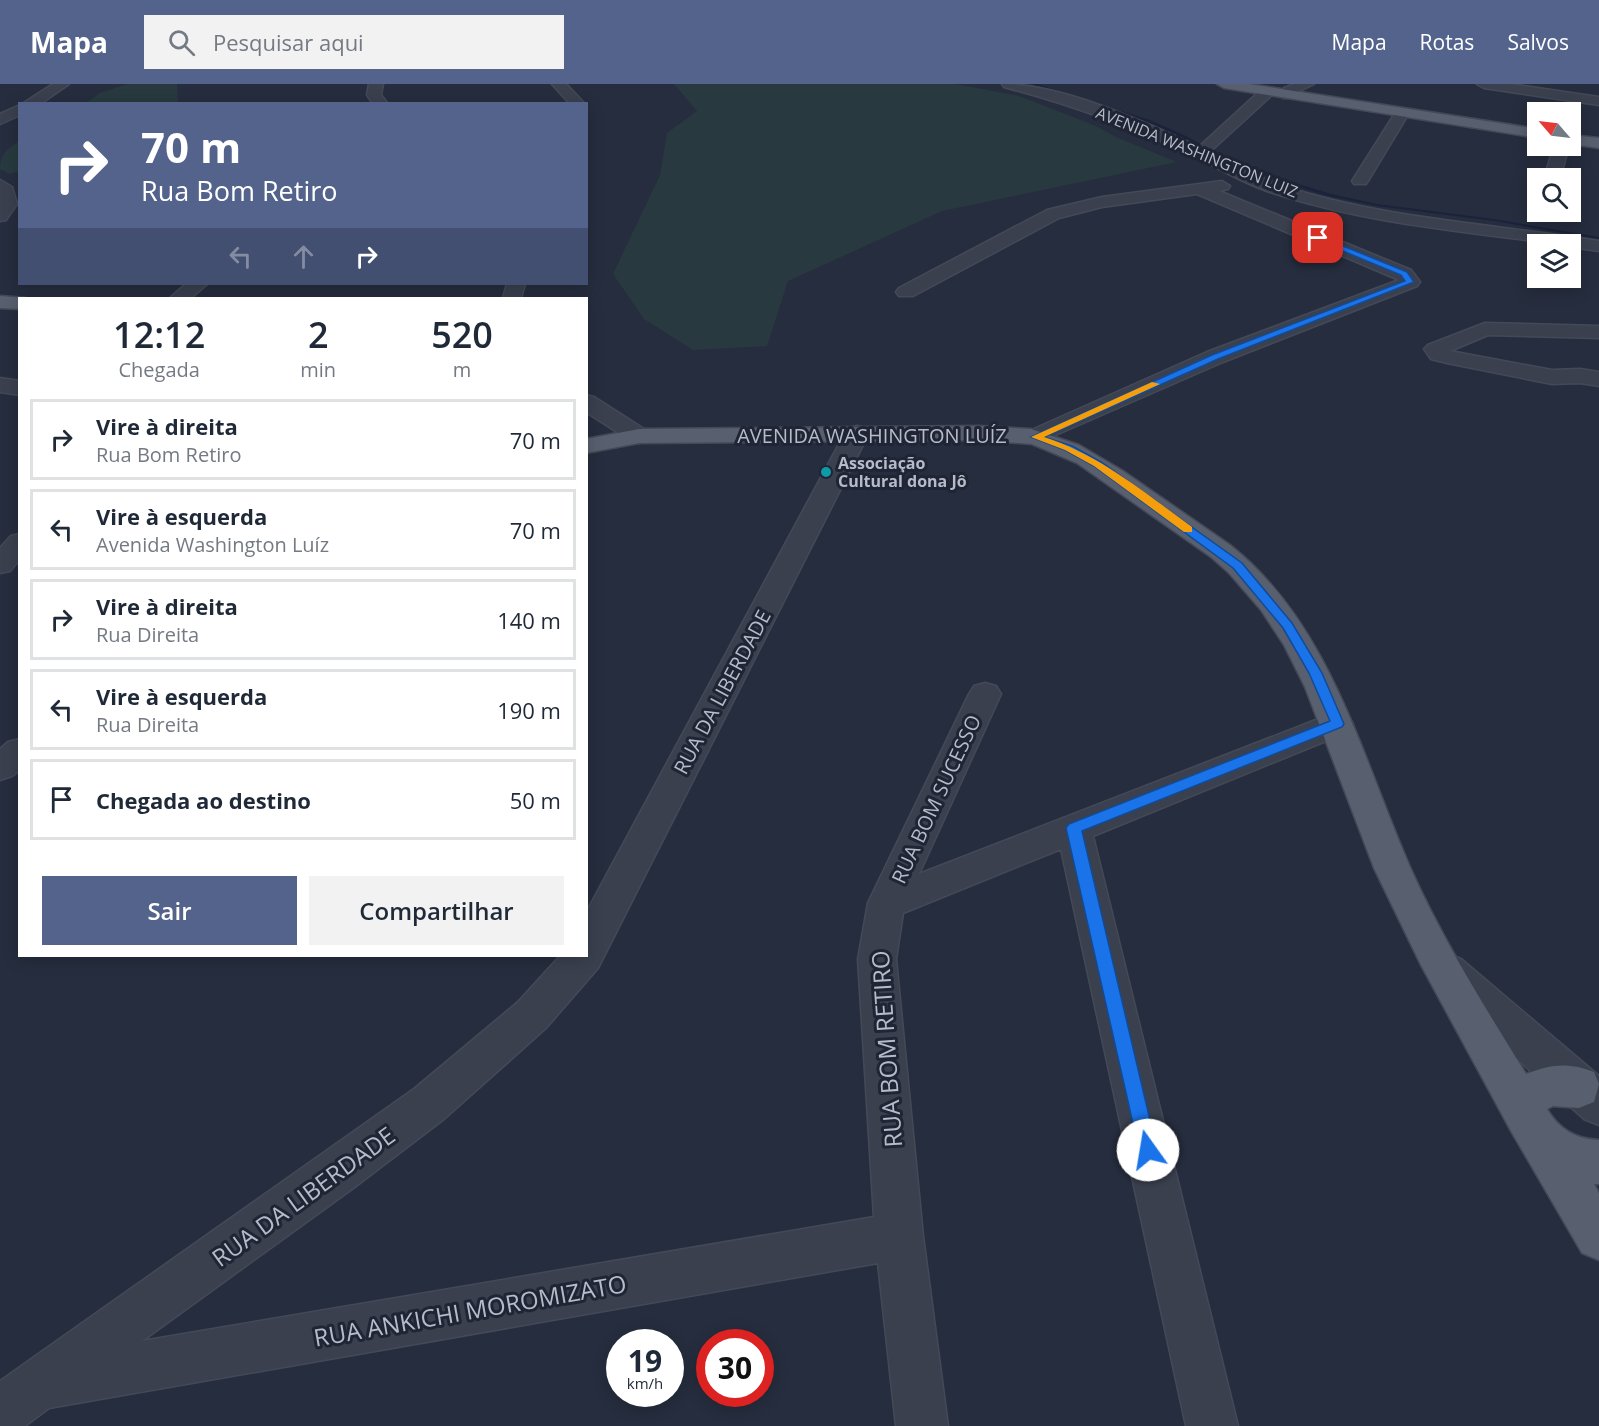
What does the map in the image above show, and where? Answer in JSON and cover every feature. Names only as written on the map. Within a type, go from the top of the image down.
[{"type":"main road","points":[[1224,84],[1268,91],[1290,89],[1402,113],[1527,132]]},
{"type":"main road","points":[[1581,141],[1599,143]]},
{"type":"main road","points":[[0,302],[18,303]]},
{"type":"main road","name":"AVENIDA WASHINGTON LUÍZ","points":[[588,446],[639,435],[979,433],[1035,437],[1068,448],[1097,464],[1238,565],[1288,626],[1315,673],[1337,724],[1388,860],[1413,911],[1530,1123],[1599,1236]]},
{"type":"main road","points":[[1592,1087],[1554,1084],[1544,1086],[1529,1096],[1530,1123],[1554,1150],[1583,1161],[1599,1161]]},
{"type":"street","points":[[32,102],[62,84]]},
{"type":"street","points":[[376,84],[374,95],[379,102]]},
{"type":"street","points":[[559,84],[576,102]]},
{"type":"street","name":"AVENIDA WASHINGTON LUIZ","points":[[1009,84],[1074,102],[1139,126],[1274,188],[1342,207],[1599,246]]},
{"type":"street","points":[[1240,87],[1290,89],[1289,91],[1307,84]]},
{"type":"street","points":[[1484,84],[1599,101]]},
{"type":"street","points":[[1208,146],[1268,91]]},
{"type":"street","points":[[0,120],[18,110]]},
{"type":"street","points":[[1360,181],[1402,113]]},
{"type":"street","points":[[906,292],[1053,214],[1102,202],[1201,190],[1254,180]]},
{"type":"street","points":[[0,185],[6,190],[9,204],[0,216]]},
{"type":"street","points":[[1035,437],[1215,357],[1410,282],[1404,274],[1201,190]]},
{"type":"street","points":[[180,297],[196,285]]},
{"type":"street","points":[[1599,332],[1485,329],[1435,349],[1439,354],[1447,357],[1552,377],[1580,376],[1599,379]]},
{"type":"street","points":[[0,385],[18,387]]},
{"type":"street","points":[[588,403],[639,435]]},
{"type":"street","name":"RUA DA LIBERDADE","points":[[588,947],[857,433]]},
{"type":"street","points":[[0,566],[18,544]]},
{"type":"street","name":"RUA BOM SUCESSO","points":[[887,903],[985,694]]},
{"type":"street","points":[[887,903],[1337,724]]},
{"type":"street","points":[[0,766],[18,752]]},
{"type":"street","points":[[1074,828],[1212,1426]]},
{"type":"street","name":"RUA BOM RETIRO","points":[[887,903],[880,928],[877,959],[899,1236],[922,1426]]},
{"type":"street","name":"RUA DA LIBERDADE","points":[[0,1412],[429,1104],[532,1015],[583,957]]},
{"type":"street","name":"AVENIDA WASHINGTON LUÍZ","points":[[1446,969],[1592,1087]]},
{"type":"street","name":"RUA ANKICHI MOROMIZATO","points":[[41,1384],[899,1236]]},
{"type":"shaded area","points":[[128,84],[177,84],[178,102],[87,102],[100,93]]},
{"type":"shaded area","points":[[674,84],[955,84],[1019,96],[1096,126],[1118,138],[1177,162],[942,211],[788,281],[767,346],[693,350],[644,319],[613,274],[660,175],[667,133],[697,111]]},
{"type":"shaded area","points":[[18,143],[18,171],[10,174],[0,169],[3,156]]},
{"type":"waterway","points":[[1034,84],[1077,98]]},
{"type":"waterway","points":[[1099,105],[1149,121],[1219,156],[1287,182],[1330,195],[1377,205],[1494,220],[1599,238]]},
{"type":"slow traffic","points":[[1155,384],[1035,437],[1068,448],[1097,464],[1188,529]]},
{"type":"place","name":"Associação Cultural dona Jô","points":[[826,472]]},
{"type":"route","points":[[1148,1150],[1074,828],[1337,724],[1315,673],[1288,626],[1238,565],[1097,464],[1068,448],[1035,437],[1215,357],[1410,282],[1404,274],[1318,238]]}]
